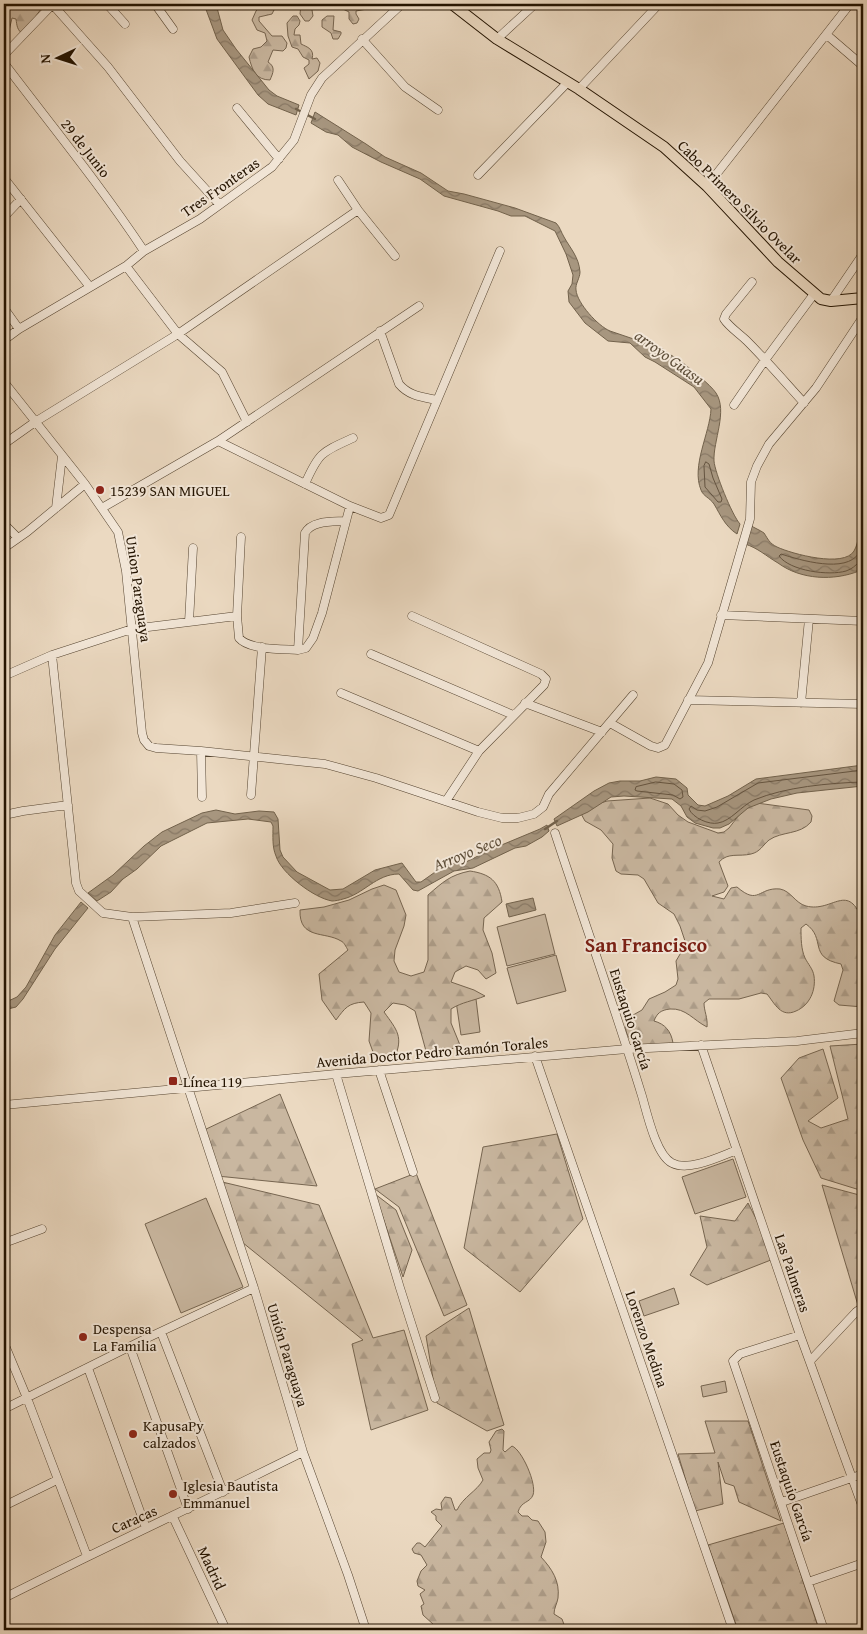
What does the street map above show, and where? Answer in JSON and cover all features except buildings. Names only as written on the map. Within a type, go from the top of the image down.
[{"type":"main road","name":"Cabo Primero Silvio Ovelar","points":[[452,4],[497,39],[579,89],[664,148],[707,186],[778,262],[814,294],[821,299],[831,301],[863,298]]},
{"type":"street","points":[[4,55],[53,4],[108,68],[180,161],[219,204]]},
{"type":"street","points":[[107,4],[125,24]]},
{"type":"street","points":[[154,4],[173,29]]},
{"type":"street","name":"Tres Fronteras","points":[[4,340],[19,329],[126,266],[144,251],[200,219],[272,167],[288,149],[312,95],[322,78],[402,4]]},
{"type":"street","points":[[497,39],[535,4]]},
{"type":"street","points":[[579,89],[660,4]]},
{"type":"street","points":[[707,186],[850,4]]},
{"type":"street","points":[[827,35],[863,66]]},
{"type":"street","points":[[362,39],[405,87],[438,110]]},
{"type":"street","name":"29 de Junio","points":[[4,63],[72,154],[111,201],[144,251]]},
{"type":"street","points":[[478,175],[568,82]]},
{"type":"street","points":[[237,108],[279,159]]},
{"type":"street","points":[[4,178],[90,287]]},
{"type":"street","points":[[338,180],[358,210],[395,256]]},
{"type":"street","points":[[4,217],[21,199]]},
{"type":"street","points":[[4,444],[35,422],[178,334],[358,210]]},
{"type":"street","points":[[218,441],[350,506],[381,518],[389,515],[500,251]]},
{"type":"street","points":[[831,301],[863,254]]},
{"type":"street","points":[[126,266],[178,334],[222,372],[247,422]]},
{"type":"street","points":[[752,282],[724,319],[738,331],[804,403]]},
{"type":"street","points":[[734,405],[814,294]]},
{"type":"street","points":[[102,508],[218,441],[419,306]]},
{"type":"street","points":[[4,308],[19,329]]},
{"type":"street","points":[[610,723],[651,746],[658,748],[665,745],[708,663],[750,519],[751,482],[757,466],[769,444],[825,376],[863,318]]},
{"type":"street","points":[[380,331],[399,384],[404,391],[411,395],[437,400]]},
{"type":"street","name":"Union Paraguaya","points":[[4,382],[85,484],[118,532],[126,572],[144,740],[149,746],[156,748],[201,751]]},
{"type":"street","points":[[305,484],[315,462],[326,451],[353,438]]},
{"type":"street","points":[[56,508],[62,456]]},
{"type":"street","points":[[4,548],[85,484]]},
{"type":"street","points":[[241,537],[237,616],[239,638],[246,644],[262,647],[298,650],[306,648],[313,638],[322,614],[350,506]]},
{"type":"street","points":[[298,650],[305,534],[308,528],[313,525],[346,521]]},
{"type":"street","points":[[4,524],[17,537]]},
{"type":"street","points":[[189,622],[193,548]]},
{"type":"street","points":[[722,615],[863,621]]},
{"type":"street","points":[[4,676],[52,655],[132,630],[237,616]]},
{"type":"street","points":[[412,616],[540,674],[546,679],[544,685],[479,751],[446,801]]},
{"type":"street","points":[[801,703],[809,618]]},
{"type":"street","points":[[251,795],[262,647]]},
{"type":"street","points":[[372,654],[513,715]]},
{"type":"street","points":[[52,655],[76,883],[79,891],[103,913],[132,917],[230,913],[295,904]]},
{"type":"street","points":[[341,693],[479,751]]},
{"type":"street","points":[[202,797],[201,751],[325,764],[502,818],[518,818],[534,814],[543,807],[549,794],[634,694]]},
{"type":"street","points":[[688,700],[863,704]]},
{"type":"street","points":[[525,703],[602,732]]},
{"type":"street","points":[[4,815],[68,805]]},
{"type":"street","name":"Eustaquio García","points":[[555,833],[651,1126],[663,1156],[672,1164],[692,1166],[738,1150]]},
{"type":"street","name":"Unión Paraguaya","points":[[132,917],[254,1288],[302,1452],[348,1575],[366,1630]]},
{"type":"street","name":"Avenida Doctor Pedro Ramón Torales","points":[[4,1105],[535,1056],[863,1036]]},
{"type":"street","name":"Las Palmeras","points":[[701,1045],[800,1335],[863,1508]]},
{"type":"street","name":"Lorenzo Medina","points":[[535,1056],[733,1630]]},
{"type":"street","points":[[379,1070],[413,1172]]},
{"type":"street","points":[[336,1074],[435,1398]]},
{"type":"street","points":[[4,1243],[42,1229]]},
{"type":"street","points":[[4,1410],[254,1288]]},
{"type":"street","points":[[810,1360],[863,1307]]},
{"type":"street","points":[[161,1332],[223,1492]]},
{"type":"street","name":"Eustaquio García","points":[[800,1335],[740,1354],[734,1361],[824,1630]]},
{"type":"street","points":[[4,1344],[88,1556]]},
{"type":"street","points":[[130,1347],[188,1509]]},
{"type":"street","points":[[88,1368],[146,1528]]},
{"type":"street","name":"Caracas","points":[[4,1598],[146,1528],[173,1517],[302,1452]]},
{"type":"street","points":[[782,1502],[863,1474]]},
{"type":"street","points":[[4,1506],[57,1480]]},
{"type":"street","name":"Madrid","points":[[173,1517],[226,1630]]},
{"type":"street","points":[[808,1582],[863,1563]]},
{"type":"green space","points":[[4,4],[52,4],[41,9],[23,34],[18,29],[16,19],[12,18],[9,31],[4,38]]},
{"type":"green space","points":[[262,4],[276,4],[272,14],[259,17],[259,21],[272,36],[282,36],[287,43],[283,51],[273,50],[268,62],[273,68],[270,80],[265,80],[255,73],[249,57],[253,49],[261,47],[267,41],[265,33],[257,30],[252,20]]},
{"type":"green space","points":[[301,4],[311,4],[313,16],[309,21],[305,21],[300,14]]},
{"type":"green space","points":[[338,4],[369,4],[369,6],[367,9],[356,11],[359,19],[357,23],[353,24],[349,19],[349,12],[339,7]]},
{"type":"green space","points":[[293,16],[297,16],[300,21],[294,35],[300,35],[301,44],[308,47],[311,51],[312,59],[317,58],[320,63],[318,71],[309,79],[304,68],[309,64],[309,60],[303,57],[298,49],[292,47],[288,36],[287,23]]},
{"type":"green space","points":[[327,16],[334,16],[333,30],[341,32],[338,39],[333,39],[331,33],[322,27],[322,20]]},
{"type":"green space","points":[[650,798],[668,804],[688,822],[718,833],[724,832],[729,828],[749,802],[809,810],[812,816],[811,822],[802,829],[774,837],[754,853],[722,859],[719,862],[728,886],[724,892],[712,896],[724,899],[731,888],[737,887],[750,895],[780,889],[806,906],[824,906],[845,900],[852,903],[863,922],[863,1007],[839,1005],[834,1001],[843,970],[841,964],[824,957],[816,936],[806,924],[801,928],[802,947],[805,958],[813,971],[814,987],[808,1001],[801,1008],[791,1013],[786,1013],[776,1006],[767,994],[761,993],[739,999],[709,999],[704,1003],[707,1027],[681,1010],[667,1009],[658,1014],[654,1021],[664,1026],[671,1035],[673,1043],[669,1048],[645,1047],[632,1041],[626,1028],[626,1019],[642,1010],[649,999],[676,985],[678,979],[676,961],[686,944],[674,914],[658,903],[644,879],[638,875],[621,874],[616,871],[612,858],[613,844],[601,830],[585,821],[579,810],[607,801]]},
{"type":"green space","points":[[470,871],[483,874],[492,880],[501,895],[502,902],[484,918],[483,930],[492,953],[496,973],[486,979],[478,970],[466,966],[455,972],[451,982],[485,996],[451,1009],[451,1023],[460,1045],[447,1050],[439,1052],[426,1051],[415,1011],[405,1005],[393,1003],[384,1012],[398,1034],[397,1051],[394,1059],[382,1060],[373,1052],[369,1041],[371,1013],[364,1002],[347,1007],[336,1020],[322,1000],[319,974],[348,950],[344,943],[335,938],[308,930],[301,920],[300,910],[324,907],[349,900],[384,885],[396,890],[406,915],[395,950],[394,961],[399,972],[411,976],[424,972],[428,960],[428,895],[447,880]]},
{"type":"green space","points":[[545,914],[555,954],[507,966],[497,927]]},
{"type":"green space","points":[[556,955],[566,991],[517,1004],[507,968]]},
{"type":"green space","points":[[476,999],[480,1032],[461,1035],[456,1001]]},
{"type":"green space","points":[[863,1044],[863,1191],[821,1178],[803,1140],[781,1078],[799,1058],[823,1049],[838,1098],[808,1121],[821,1128],[848,1119],[830,1046]]},
{"type":"green space","points":[[280,1094],[317,1186],[217,1176],[202,1131]]},
{"type":"green space","points":[[557,1134],[583,1219],[520,1292],[464,1248],[483,1147]]},
{"type":"green space","points":[[733,1159],[746,1197],[695,1214],[682,1177]]},
{"type":"green space","points":[[416,1173],[467,1305],[444,1316],[399,1207],[375,1189]]},
{"type":"green space","points":[[218,1181],[319,1205],[373,1338],[404,1330],[428,1410],[371,1430],[352,1344],[363,1340],[237,1238]]},
{"type":"green space","points":[[822,1185],[863,1196],[863,1322]]},
{"type":"green space","points":[[375,1194],[396,1210],[412,1250],[403,1277]]},
{"type":"green space","points":[[206,1198],[243,1287],[181,1313],[145,1224]]},
{"type":"green space","points":[[748,1203],[776,1258],[707,1285],[690,1275],[707,1247],[700,1216],[735,1221]]},
{"type":"green space","points":[[674,1288],[679,1304],[644,1316],[639,1301]]},
{"type":"green space","points":[[469,1308],[504,1425],[487,1431],[437,1403],[426,1336]]},
{"type":"green space","points":[[725,1381],[727,1392],[703,1397],[701,1386]]},
{"type":"green space","points":[[705,1421],[748,1421],[781,1521],[739,1502],[734,1486],[725,1483],[718,1462],[723,1504],[695,1511],[678,1454],[715,1453]]},
{"type":"green space","points":[[502,1429],[504,1431],[503,1450],[505,1452],[512,1446],[516,1449],[524,1460],[531,1476],[534,1490],[533,1495],[519,1508],[518,1512],[522,1516],[528,1516],[532,1520],[538,1521],[545,1532],[546,1542],[541,1557],[552,1571],[558,1586],[558,1598],[554,1614],[562,1619],[566,1630],[426,1630],[434,1625],[423,1615],[421,1606],[424,1604],[420,1594],[425,1590],[418,1586],[417,1581],[421,1571],[427,1565],[421,1555],[414,1553],[412,1549],[417,1543],[425,1547],[442,1526],[431,1512],[436,1509],[442,1510],[441,1503],[445,1497],[451,1498],[455,1510],[457,1510],[483,1480],[478,1468],[477,1459],[484,1453],[490,1453],[489,1442],[496,1431]]},
{"type":"green space","points":[[784,1523],[819,1630],[738,1630],[708,1545]]},
{"type":"water","points":[[204,4],[216,4],[223,30],[236,49],[269,90],[277,96],[299,105],[296,115],[268,104],[258,95],[217,39]]},
{"type":"water","points":[[315,112],[385,157],[421,173],[448,191],[515,208],[556,223],[559,226],[578,262],[580,272],[576,288],[577,295],[594,319],[610,331],[663,349],[693,371],[716,393],[721,408],[714,461],[724,494],[740,524],[737,534],[726,524],[714,504],[702,492],[699,481],[698,471],[711,409],[694,387],[645,357],[630,343],[608,341],[585,323],[569,302],[568,291],[572,284],[573,275],[555,231],[525,216],[511,216],[444,196],[420,179],[381,162],[352,147],[338,135],[326,132],[311,123]]},
{"type":"water","points":[[863,517],[863,562],[859,571],[849,574],[828,577],[807,576],[787,569],[745,544],[750,525],[764,533],[772,544],[784,550],[817,558],[840,559],[854,551]]},
{"type":"water","points":[[863,765],[863,786],[797,793],[771,799],[748,808],[729,824],[720,828],[695,823],[687,817],[681,806],[672,799],[624,796],[611,797],[588,812],[557,826],[554,819],[594,791],[609,783],[620,781],[640,781],[656,777],[676,779],[687,788],[688,795],[698,805],[705,806],[728,796],[756,779]]},
{"type":"water","points":[[216,810],[235,814],[259,811],[274,812],[278,819],[280,850],[283,857],[297,872],[330,890],[343,889],[375,870],[402,863],[416,882],[421,882],[449,864],[466,862],[547,825],[549,831],[526,846],[515,848],[473,868],[454,871],[418,891],[413,890],[399,874],[384,877],[357,893],[332,901],[308,890],[284,870],[275,853],[271,822],[248,819],[207,823],[161,846],[111,892],[97,901],[88,893],[113,875],[162,832],[202,813]]},
{"type":"water","points":[[533,898],[536,910],[509,917],[506,904]]},
{"type":"water","points":[[81,902],[88,908],[55,949],[23,999],[16,1007],[4,1010],[4,1003],[17,997],[26,987],[55,935]]},
{"type":"waterway","name":"arroyo Guasu","points":[[296,109],[315,119]]},
{"type":"waterway","name":"Arroyo Seco","points":[[545,829],[557,821]]},
{"type":"place","name":"15239 SAN MIGUEL","points":[[100,490]]},
{"type":"place","name":"Línea 119","points":[[173,1081]]},
{"type":"place","name":"Despensa La Familia","points":[[83,1337]]},
{"type":"place","name":"KapusaPy calzados","points":[[133,1434]]},
{"type":"place","name":"Iglesia Bautista Emmanuel","points":[[173,1494]]},
{"type":"district","name":"San Francisco","points":[[646,944]]}]
